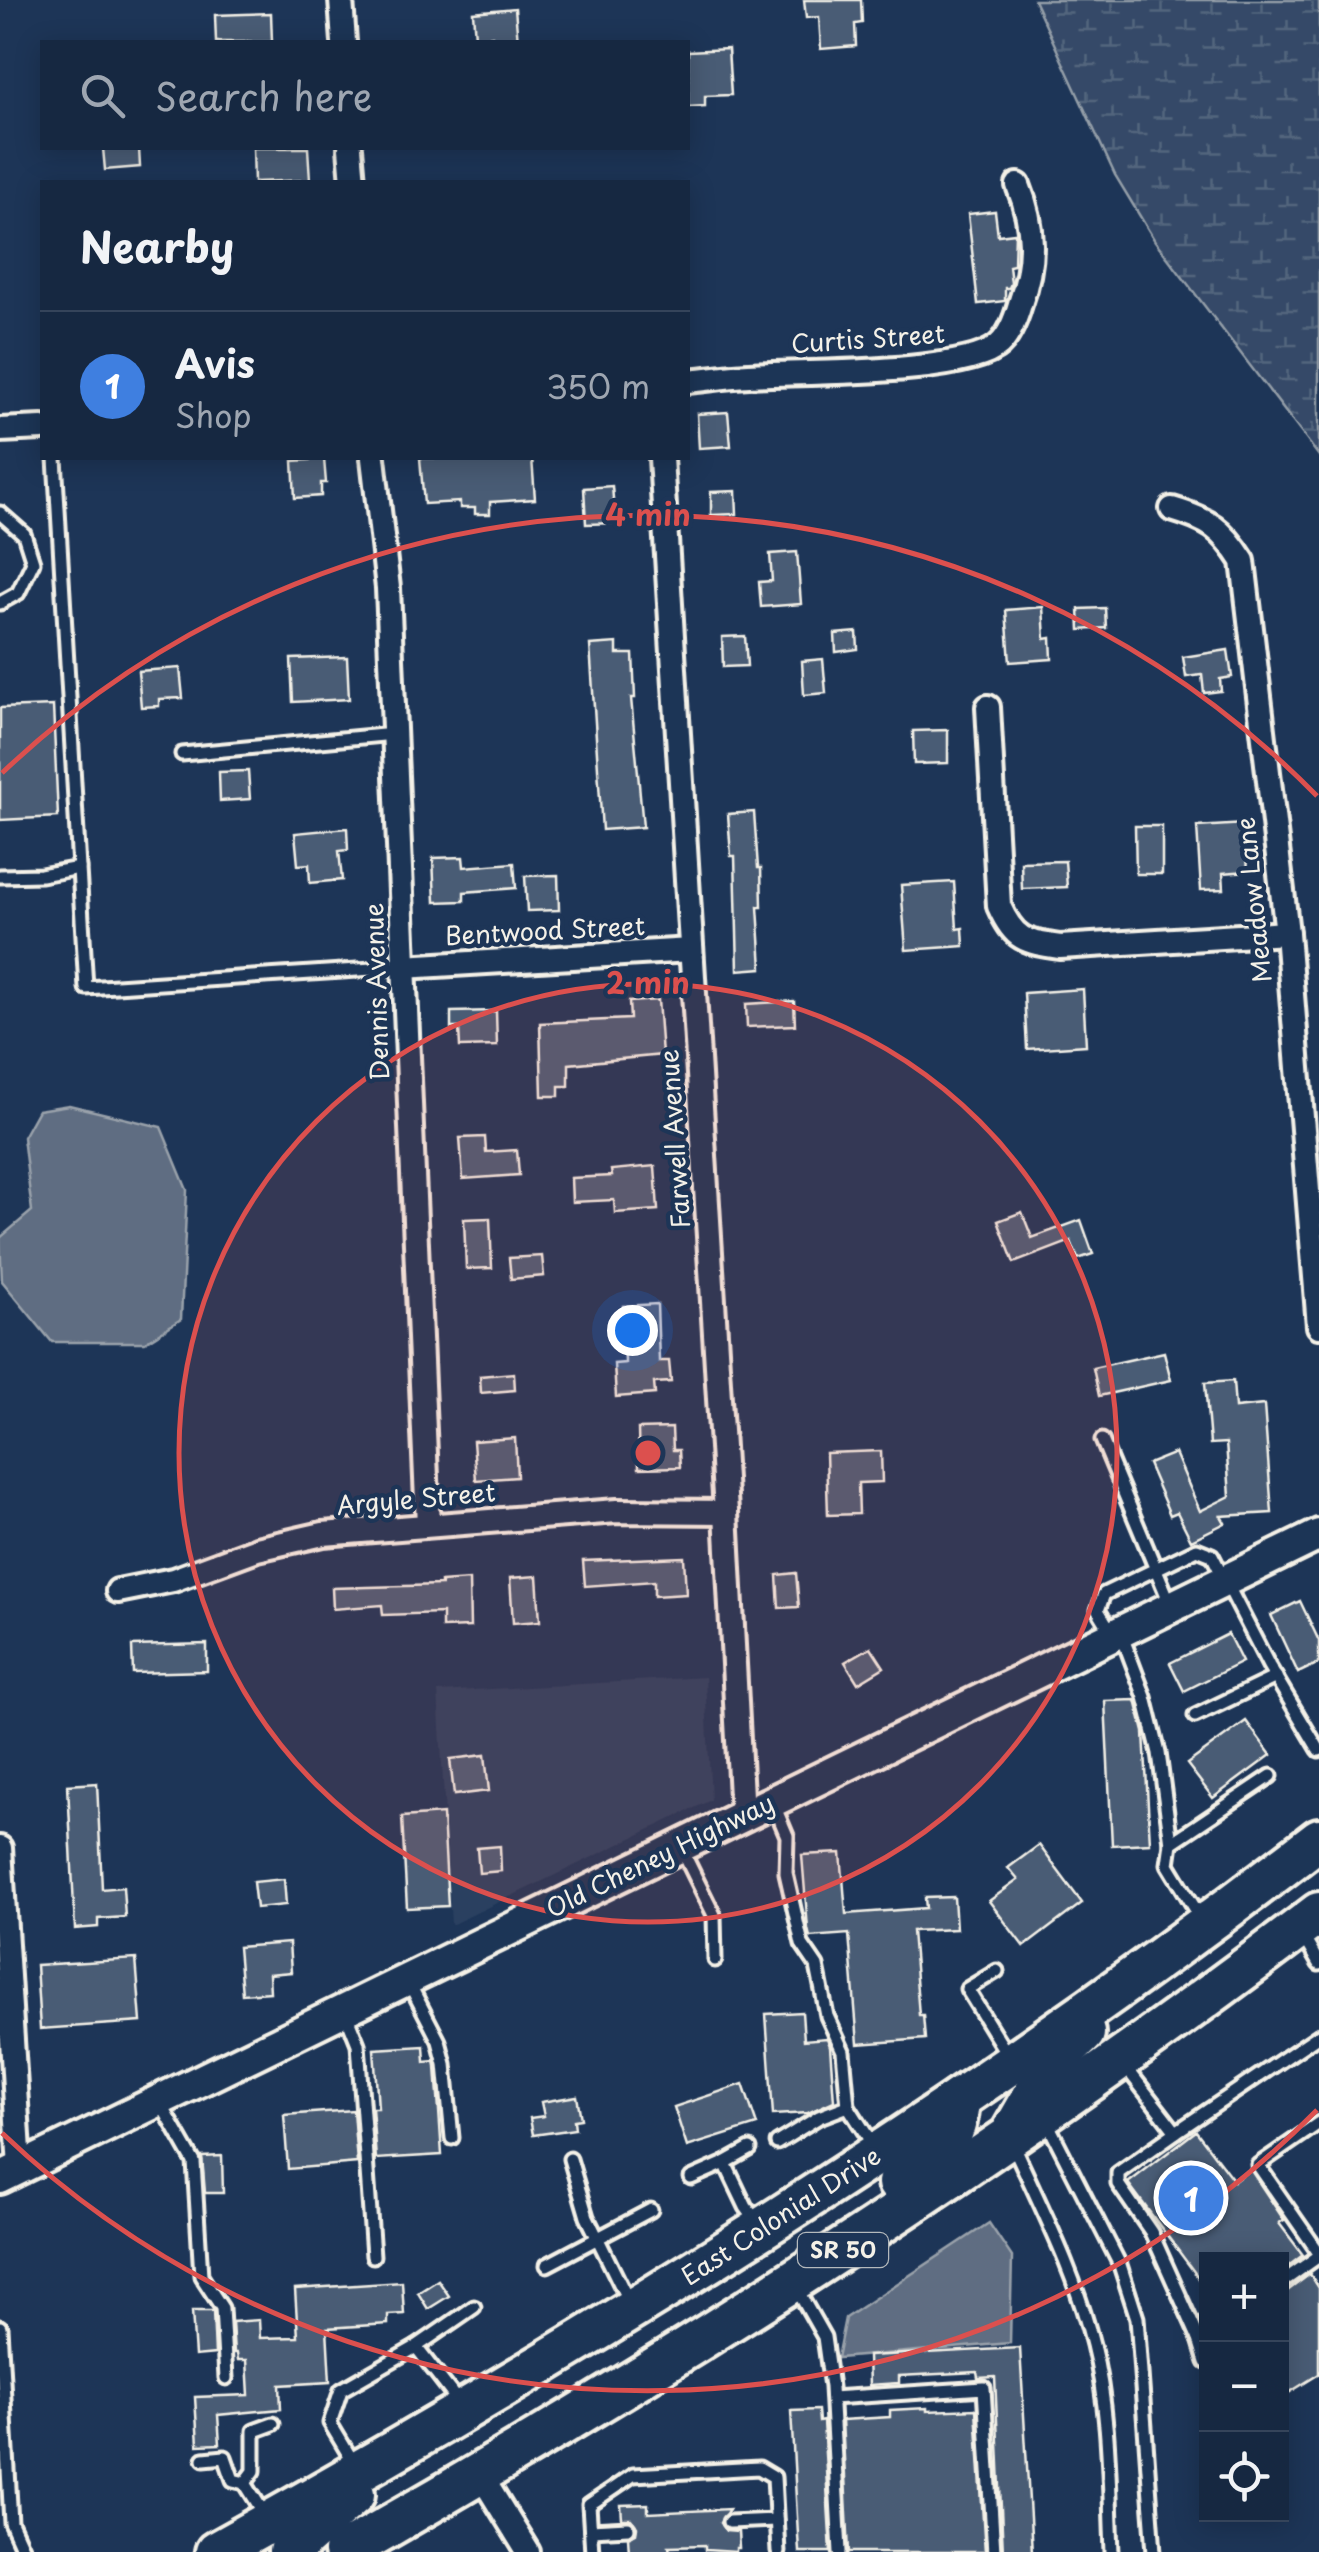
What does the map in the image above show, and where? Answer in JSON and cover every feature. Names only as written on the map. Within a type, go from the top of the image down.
[{"type":"highway","name":"East Colonial Drive","points":[[216,2552],[279,2537],[360,2472],[634,2310],[762,2229],[959,2100],[1319,1839]]},
{"type":"highway","name":"SR 50","points":[[344,2552],[480,2474],[800,2277],[1121,2060],[1313,1912]]},
{"type":"highway","points":[[1010,2137],[1050,2067],[1154,1962]]},
{"type":"highway","points":[[800,2277],[810,2250],[948,2144],[958,2125],[959,2100]]},
{"type":"highway","points":[[279,2537],[418,2440]]},
{"type":"street","points":[[341,0],[344,40]]},
{"type":"street","points":[[350,150],[352,180]]},
{"type":"street","name":"Curtis Street","points":[[690,381],[908,368],[975,357],[998,346],[1015,320],[1031,274],[1033,247],[1028,210],[1018,185]]},
{"type":"street","points":[[0,430],[40,428]]},
{"type":"street","name":"Dennis Avenue","points":[[372,460],[388,588],[428,1525]]},
{"type":"street","name":"Farwell Avenue","points":[[661,460],[742,1816]]},
{"type":"street","name":"Meadow Lane","points":[[1172,509],[1207,520],[1229,539],[1243,561],[1287,934],[1319,1326]]},
{"type":"street","points":[[988,707],[999,906],[1009,930],[1029,942],[1060,947],[1287,934]]},
{"type":"street","name":"Bentwood Street","points":[[403,967],[691,950]]},
{"type":"street","name":"Argyle Street","points":[[118,1592],[173,1580],[273,1545],[323,1534],[617,1511],[726,1512]]},
{"type":"street","name":"Old Cheney Highway","points":[[10,2173],[1319,1535]]},
{"type":"street","points":[[0,1848],[10,2173]]},
{"type":"street","points":[[480,2474],[528,2552]]},
{"type":"lane","points":[[55,460],[86,988],[403,967]]},
{"type":"lane","points":[[0,513],[24,534],[33,562],[18,593],[0,603]]},
{"type":"lane","points":[[182,754],[394,734]]},
{"type":"lane","points":[[0,876],[41,875],[79,868]]},
{"type":"lane","points":[[1102,1440],[1172,1607]]},
{"type":"lane","points":[[1205,1925],[1168,1864],[1171,1843],[1159,1754],[1145,1697],[1117,1633],[1098,1610],[1104,1594],[1197,1549],[1212,1554],[1276,1678],[1319,1750]]},
{"type":"lane","points":[[1195,1716],[1276,1678]]},
{"type":"lane","points":[[1171,1843],[1270,1776]]},
{"type":"lane","points":[[772,1802],[788,1836],[786,1873],[802,1944],[817,1966],[827,2016],[843,2051],[848,2106],[879,2153]]},
{"type":"lane","points":[[680,1846],[714,1915],[715,1960]]},
{"type":"lane","points":[[1313,1912],[1319,1964]]},
{"type":"lane","points":[[997,1971],[967,1989],[1012,2062]]},
{"type":"lane","points":[[406,1979],[439,2041],[452,2138]]},
{"type":"lane","points":[[345,2010],[358,2044],[373,2256]]},
{"type":"lane","points":[[1199,2329],[1151,2232],[1118,2184],[1118,2173],[1319,2036]]},
{"type":"lane","points":[[1121,2060],[1176,2132]]},
{"type":"lane","points":[[159,2100],[194,2162],[201,2276],[222,2308],[226,2378]]},
{"type":"lane","points":[[776,2144],[818,2118],[848,2106]]},
{"type":"lane","points":[[1043,2114],[1120,2265],[1137,2318],[1154,2552]]},
{"type":"lane","points":[[1289,2277],[1319,2254],[1258,2165],[1319,2123]]},
{"type":"lane","points":[[1010,2137],[1074,2281],[1093,2346],[1106,2439],[1112,2552]]},
{"type":"lane","points":[[691,2178],[750,2149]]},
{"type":"lane","points":[[570,2159],[586,2217],[634,2310]]},
{"type":"lane","points":[[725,2163],[746,2208],[762,2229]]},
{"type":"lane","points":[[547,2265],[651,2210]]},
{"type":"lane","points":[[800,2277],[824,2337],[832,2398],[840,2552]]},
{"type":"lane","points":[[360,2472],[330,2423],[340,2390],[416,2347],[474,2307]]},
{"type":"lane","points":[[0,2327],[11,2524],[24,2552]]},
{"type":"lane","points":[[416,2347],[466,2411]]},
{"type":"lane","points":[[832,2398],[984,2388],[994,2552]]},
{"type":"lane","points":[[245,2483],[254,2471],[254,2431],[273,2424]]},
{"type":"lane","points":[[204,2459],[224,2457],[233,2480],[245,2483],[279,2537]]},
{"type":"lane","points":[[592,2552],[589,2504],[633,2475],[758,2468],[774,2477],[778,2552]]},
{"type":"lane","points":[[730,2522],[776,2520]]},
{"type":"lane","points":[[590,2530],[628,2528]]},
{"type":"shaded area","points":[[69,1105],[161,1127],[187,1190],[181,1319],[145,1342],[52,1342],[2,1281],[0,1238],[32,1211],[23,1137],[38,1110]]},
{"type":"shaded area","points":[[705,1677],[711,1800],[451,1925],[438,1692]]},
{"type":"shaded area","points":[[989,2223],[1012,2257],[1010,2343],[837,2358],[845,2318]]},
{"type":"green space","points":[[1034,0],[1319,0],[1319,456],[1155,241],[1115,175]]},
{"type":"building","points":[[804,0],[861,0],[862,23],[855,24],[856,46],[821,49],[819,17],[806,18]]},
{"type":"building","points":[[515,8],[518,40],[475,37],[473,12]]},
{"type":"building","points":[[271,13],[272,40],[216,40],[215,15]]},
{"type":"building","points":[[728,49],[731,95],[705,96],[705,106],[690,107],[690,51]]},
{"type":"building","points":[[103,150],[139,150],[140,167],[105,170]]},
{"type":"building","points":[[253,150],[308,150],[310,180],[254,180]]},
{"type":"building","points":[[995,211],[998,235],[1015,233],[1014,265],[1009,266],[1011,283],[1005,288],[1005,301],[978,304],[968,214]]},
{"type":"building","points":[[728,412],[731,446],[699,448],[697,414]]},
{"type":"building","points":[[324,460],[326,483],[321,483],[321,496],[295,498],[293,461]]},
{"type":"building","points":[[420,460],[532,460],[535,499],[490,502],[490,514],[460,508],[460,502],[424,504]]},
{"type":"building","points":[[612,486],[615,523],[586,524],[584,488]]},
{"type":"building","points":[[736,491],[737,514],[711,515],[711,492]]},
{"type":"building","points":[[797,552],[801,604],[761,607],[759,582],[772,581],[770,554]]},
{"type":"building","points":[[1043,607],[1045,639],[1051,638],[1052,659],[1010,662],[1006,610]]},
{"type":"building","points":[[1105,608],[1106,628],[1080,630],[1079,609]]},
{"type":"building","points":[[857,632],[858,649],[836,652],[835,634]]},
{"type":"building","points":[[745,636],[747,666],[723,667],[722,637]]},
{"type":"building","points":[[617,643],[617,654],[633,654],[635,698],[631,698],[643,827],[602,830],[590,645]]},
{"type":"building","points":[[1228,650],[1232,677],[1220,679],[1221,691],[1204,693],[1202,675],[1186,677],[1183,657]]},
{"type":"building","points":[[347,657],[349,699],[293,702],[291,659]]},
{"type":"building","points":[[823,659],[826,693],[804,695],[802,661]]},
{"type":"building","points":[[180,668],[183,698],[159,699],[159,706],[141,707],[138,671]]},
{"type":"building","points":[[53,706],[58,817],[0,820],[0,708]]},
{"type":"building","points":[[948,730],[948,763],[914,764],[913,731]]},
{"type":"building","points":[[248,771],[250,799],[220,801],[219,772]]},
{"type":"building","points":[[754,812],[761,868],[762,907],[758,907],[762,968],[738,970],[735,856],[731,856],[728,814]]},
{"type":"building","points":[[1245,824],[1248,871],[1223,873],[1224,889],[1201,890],[1197,827]]},
{"type":"building","points":[[1135,826],[1162,826],[1162,874],[1136,874]]},
{"type":"building","points":[[347,828],[348,850],[339,851],[342,880],[310,883],[309,864],[298,865],[295,833]]},
{"type":"building","points":[[463,857],[464,867],[514,863],[516,888],[464,892],[464,901],[435,902],[433,858]]},
{"type":"building","points":[[1065,861],[1067,887],[1022,889],[1021,862]]},
{"type":"building","points":[[558,875],[559,910],[527,911],[525,876]]},
{"type":"building","points":[[954,882],[957,929],[963,928],[964,946],[906,950],[901,885]]},
{"type":"building","points":[[1083,989],[1086,1045],[1027,1049],[1024,993]]},
{"type":"building","points":[[658,1000],[662,1055],[569,1064],[569,1086],[559,1086],[559,1096],[542,1096],[540,1023],[630,1019],[629,1002]]},
{"type":"building","points":[[794,1001],[795,1025],[747,1027],[746,1004]]},
{"type":"building","points":[[496,1011],[497,1046],[460,1047],[459,1028],[451,1028],[451,1012]]},
{"type":"building","points":[[485,1137],[486,1152],[517,1150],[519,1175],[463,1179],[460,1138]]},
{"type":"building","points":[[655,1166],[658,1210],[615,1213],[614,1200],[572,1202],[571,1178],[612,1176],[611,1170]]},
{"type":"building","points":[[1022,1212],[1032,1238],[1081,1220],[1093,1254],[1078,1259],[1071,1241],[1014,1263],[998,1221]]},
{"type":"building","points":[[490,1218],[492,1268],[466,1269],[464,1219]]},
{"type":"building","points":[[542,1256],[544,1276],[511,1279],[509,1258]]},
{"type":"building","points":[[657,1304],[659,1361],[669,1361],[671,1382],[654,1383],[655,1394],[616,1397],[614,1364],[625,1363],[623,1306]]},
{"type":"building","points":[[1164,1352],[1171,1380],[1099,1396],[1093,1368]]},
{"type":"building","points":[[514,1373],[515,1390],[481,1393],[480,1376]]},
{"type":"building","points":[[1233,1381],[1235,1408],[1264,1405],[1272,1513],[1221,1516],[1225,1523],[1191,1540],[1177,1512],[1170,1515],[1148,1464],[1175,1453],[1200,1511],[1230,1496],[1226,1443],[1210,1444],[1205,1383]]},
{"type":"building","points":[[672,1428],[673,1450],[679,1450],[680,1467],[639,1468],[638,1429]]},
{"type":"building","points":[[515,1438],[517,1477],[476,1480],[473,1441]]},
{"type":"building","points":[[881,1451],[882,1482],[858,1483],[859,1514],[828,1515],[826,1453]]},
{"type":"building","points":[[684,1557],[686,1594],[654,1596],[654,1581],[585,1586],[583,1561]]},
{"type":"building","points":[[796,1573],[799,1607],[779,1608],[777,1575]]},
{"type":"building","points":[[537,1576],[540,1621],[513,1623],[510,1578]]},
{"type":"building","points":[[469,1580],[470,1627],[442,1628],[442,1613],[383,1615],[382,1605],[333,1609],[332,1588],[441,1585]]},
{"type":"building","points":[[1300,1601],[1319,1641],[1319,1663],[1298,1673],[1271,1615]]},
{"type":"building","points":[[1228,1634],[1242,1662],[1184,1691],[1170,1663]]},
{"type":"building","points":[[207,1644],[207,1671],[133,1673],[132,1646]]},
{"type":"building","points":[[871,1647],[884,1667],[858,1683],[845,1662]]},
{"type":"building","points":[[1136,1700],[1144,1732],[1150,1843],[1112,1845],[1105,1701]]},
{"type":"building","points":[[1246,1721],[1271,1755],[1213,1798],[1187,1764]]},
{"type":"building","points":[[485,1755],[489,1791],[454,1795],[450,1759]]},
{"type":"building","points":[[97,1783],[102,1889],[123,1887],[125,1917],[98,1919],[98,1927],[75,1929],[68,1785]]},
{"type":"building","points":[[443,1814],[448,1906],[407,1908],[402,1817]]},
{"type":"building","points":[[1039,1845],[1082,1903],[1024,1947],[989,1901],[1018,1880],[1008,1868]]},
{"type":"building","points":[[500,1846],[501,1871],[479,1873],[477,1848]]},
{"type":"building","points":[[841,1853],[846,1914],[926,1908],[925,1898],[954,1897],[956,1929],[912,1931],[919,2015],[923,2015],[925,2039],[858,2044],[849,1934],[810,1937],[808,1929],[802,1855]]},
{"type":"building","points":[[284,1879],[286,1905],[256,1908],[253,1882]]},
{"type":"building","points":[[289,1943],[291,1972],[269,1974],[270,1992],[242,1994],[238,1947]]},
{"type":"building","points":[[136,1959],[141,2022],[40,2029],[36,1965]]},
{"type":"building","points":[[802,2012],[804,2040],[827,2038],[830,2046],[834,2101],[808,2113],[773,2115],[766,2014]]},
{"type":"building","points":[[424,2046],[425,2062],[435,2061],[436,2066],[442,2155],[376,2159],[372,2108],[378,2108],[374,2049]]},
{"type":"building","points":[[743,2084],[757,2125],[687,2147],[674,2107]]},
{"type":"building","points":[[577,2096],[581,2119],[574,2120],[575,2129],[533,2135],[530,2118],[544,2116],[541,2102]]},
{"type":"building","points":[[353,2110],[357,2163],[288,2169],[284,2115]]},
{"type":"building","points":[[1196,2131],[1234,2181],[1250,2169],[1284,2220],[1279,2223],[1303,2255],[1289,2266],[1289,2252],[1199,2252],[1199,2279],[1128,2183]]},
{"type":"building","points":[[222,2156],[223,2193],[205,2193],[202,2157]]},
{"type":"building","points":[[1310,2274],[1319,2288],[1319,2374],[1289,2393],[1289,2342],[1289,2290]]},
{"type":"building","points":[[438,2280],[449,2296],[428,2309],[418,2293]]},
{"type":"building","points":[[402,2282],[404,2314],[388,2315],[388,2324],[327,2328],[330,2382],[280,2385],[281,2409],[218,2415],[220,2444],[198,2445],[195,2397],[249,2395],[247,2360],[238,2360],[234,2353],[232,2322],[259,2320],[260,2338],[298,2337],[295,2289]]},
{"type":"building","points":[[192,2311],[213,2311],[215,2354],[195,2356]]},
{"type":"building","points":[[1020,2348],[1032,2552],[1003,2552],[995,2377],[978,2378],[977,2372],[899,2376],[899,2383],[869,2385],[868,2356]]},
{"type":"building","points":[[976,2409],[985,2552],[849,2552],[842,2420],[890,2417],[890,2410]]},
{"type":"building","points":[[818,2410],[819,2422],[823,2421],[831,2552],[799,2552],[791,2411]]},
{"type":"building","points":[[648,2504],[648,2513],[729,2509],[720,2523],[726,2531],[738,2532],[739,2548],[736,2552],[705,2550],[705,2545],[669,2546],[670,2551],[629,2552],[628,2537],[636,2533],[637,2527],[631,2519],[622,2519],[621,2505]]},
{"type":"place","name":"Avis","points":[[1191,2198]]}]
